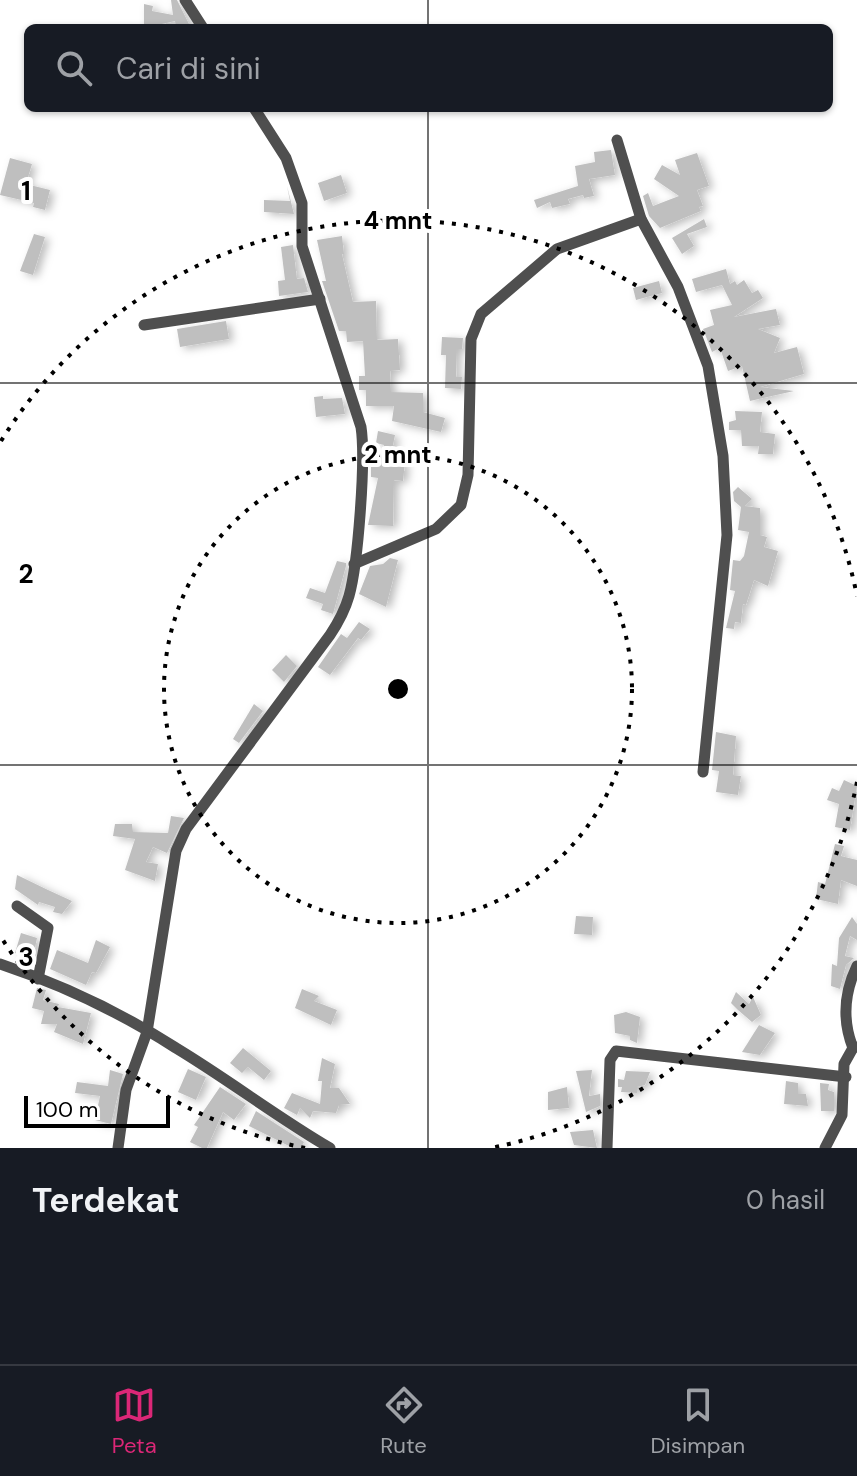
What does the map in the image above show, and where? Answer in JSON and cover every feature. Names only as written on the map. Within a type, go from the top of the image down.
[{"type":"street","points":[[185,0],[200,24]]},
{"type":"street","points":[[118,1148],[126,1090],[147,1032],[172,863],[181,840],[337,624],[348,599],[354,564],[363,438],[302,246],[302,203],[286,158],[257,112]]},
{"type":"street","points":[[617,140],[641,219],[678,287],[708,366],[723,456],[727,535],[703,772]]},
{"type":"street","points":[[354,564],[436,529],[461,505],[468,475],[471,339],[481,314],[557,249],[641,219]]},
{"type":"street","points":[[144,325],[320,299]]},
{"type":"street","points":[[17,906],[48,928],[38,979]]},
{"type":"street","points":[[0,964],[147,1032],[330,1148]]},
{"type":"street","points":[[825,1148],[842,1115],[846,1077],[844,1064],[855,1048],[845,1017],[848,986],[857,966]]},
{"type":"street","points":[[607,1148],[610,1060],[616,1051],[846,1077]]},
{"type":"building","points":[[171,0],[177,0],[189,24],[175,24],[175,21],[144,24],[144,4],[153,6],[152,11],[173,15]]},
{"type":"building","points":[[611,150],[615,175],[589,179],[594,196],[584,198],[583,195],[568,199],[570,204],[552,208],[550,202],[537,208],[534,200],[578,186],[575,166],[595,162],[594,152]]},
{"type":"building","points":[[697,153],[709,186],[697,190],[703,206],[699,207],[701,211],[660,228],[649,216],[643,196],[648,193],[653,206],[679,196],[654,179],[662,165],[680,175],[675,160]]},
{"type":"building","points":[[10,158],[32,164],[26,184],[50,190],[45,210],[33,207],[34,203],[0,195]]},
{"type":"building","points":[[341,175],[347,193],[324,201],[318,183]]},
{"type":"building","points":[[287,186],[294,214],[264,212],[264,200],[290,201]]},
{"type":"building","points":[[704,219],[707,227],[687,234],[694,246],[682,254],[672,238]]},
{"type":"building","points":[[34,234],[45,237],[33,275],[20,271]]},
{"type":"building","points":[[342,236],[342,254],[353,302],[376,301],[377,340],[398,339],[400,370],[390,371],[391,392],[423,393],[423,412],[445,418],[441,432],[392,421],[394,406],[366,406],[366,390],[359,390],[359,376],[365,376],[363,341],[347,342],[346,331],[339,331],[322,281],[326,281],[317,240]]},
{"type":"building","points":[[293,245],[297,279],[304,278],[308,292],[279,296],[278,281],[285,280],[281,247]]},
{"type":"building","points":[[726,269],[730,284],[735,281],[737,285],[744,280],[752,293],[758,290],[763,298],[734,317],[776,309],[780,325],[758,329],[780,338],[774,353],[797,347],[804,374],[760,387],[794,391],[750,401],[742,366],[728,371],[720,348],[712,352],[703,329],[714,325],[710,310],[732,305],[722,285],[696,292],[692,279]]},
{"type":"building","points":[[659,281],[662,293],[636,300],[633,288]]},
{"type":"building","points":[[226,321],[229,339],[180,347],[177,329]]},
{"type":"building","points":[[442,337],[463,338],[462,349],[457,349],[456,377],[462,377],[461,389],[445,388],[446,355],[441,355]]},
{"type":"building","points":[[323,396],[323,399],[342,398],[345,414],[316,417],[314,397]]},
{"type":"building","points":[[735,411],[762,412],[760,432],[775,434],[773,454],[758,454],[759,446],[742,446],[741,430],[729,430],[729,422],[736,420]]},
{"type":"building","points":[[378,431],[395,435],[390,460],[405,462],[403,481],[394,480],[393,526],[368,525],[378,478],[371,477],[371,458],[381,459],[384,445],[376,443]]},
{"type":"building","points":[[738,487],[752,499],[745,506],[760,508],[760,535],[767,537],[764,547],[778,551],[768,586],[754,580],[746,605],[743,604],[741,623],[735,622],[734,629],[726,628],[735,591],[730,590],[733,560],[740,561],[744,556],[749,532],[738,530],[741,507],[734,501],[733,492]]},
{"type":"building","points":[[390,558],[398,560],[386,607],[359,594],[370,566],[383,564]]},
{"type":"building","points":[[337,561],[346,563],[346,566],[333,614],[321,610],[323,604],[306,598],[310,588],[325,593]]},
{"type":"building","points":[[359,622],[370,629],[361,640],[358,638],[330,675],[318,667],[341,634],[347,638]]},
{"type":"building","points":[[286,655],[297,666],[284,682],[272,670]]},
{"type":"building","points":[[254,704],[263,711],[239,743],[233,739]]},
{"type":"building","points":[[716,732],[736,736],[733,775],[741,776],[738,795],[716,792],[719,771],[712,770]]},
{"type":"building","points":[[844,780],[857,786],[850,830],[835,827],[839,804],[827,800],[832,788],[839,791]]},
{"type":"building","points":[[171,816],[184,818],[167,853],[153,847],[146,862],[158,864],[155,881],[125,870],[135,839],[113,836],[115,824],[132,824],[133,832],[168,833]]},
{"type":"building","points":[[835,844],[844,846],[841,856],[857,860],[857,886],[841,880],[838,904],[816,899],[818,882],[825,884]]},
{"type":"building","points":[[17,875],[72,901],[62,914],[53,912],[55,907],[39,902],[38,905],[15,889]]},
{"type":"building","points":[[576,916],[593,917],[592,935],[574,934]]},
{"type":"building","points":[[852,917],[857,924],[857,940],[850,936],[845,956],[854,958],[846,965],[840,989],[831,986],[832,964],[837,966],[839,938]]},
{"type":"building","points":[[21,933],[37,938],[33,958],[15,953]]},
{"type":"building","points":[[96,940],[110,947],[86,985],[50,969],[57,950],[88,963]]},
{"type":"building","points":[[37,988],[46,990],[43,1000],[59,1004],[58,1007],[91,1013],[83,1044],[54,1032],[57,1024],[41,1024],[44,1011],[32,1008]]},
{"type":"building","points":[[302,989],[319,996],[314,1001],[337,1010],[331,1025],[295,1008]]},
{"type":"building","points":[[736,992],[749,1004],[753,997],[761,1015],[752,1022],[731,1003]]},
{"type":"building","points":[[626,1012],[640,1017],[637,1043],[630,1040],[630,1036],[615,1033],[614,1015]]},
{"type":"building","points":[[759,1025],[775,1033],[760,1055],[742,1052]]},
{"type":"building","points":[[243,1048],[271,1071],[264,1080],[248,1067],[242,1073],[230,1063]]},
{"type":"building","points":[[322,1058],[335,1064],[330,1088],[339,1088],[350,1104],[339,1105],[336,1113],[313,1111],[310,1118],[300,1108],[297,1115],[284,1108],[292,1093],[320,1104],[322,1081],[318,1081]]},
{"type":"building","points":[[188,1069],[206,1077],[196,1100],[178,1092]]},
{"type":"building","points":[[110,1070],[123,1074],[111,1124],[95,1120],[100,1096],[75,1093],[77,1082],[108,1086]]},
{"type":"building","points":[[592,1070],[589,1096],[600,1094],[600,1106],[586,1112],[576,1071]]},
{"type":"building","points":[[626,1071],[650,1072],[645,1085],[637,1087],[637,1093],[621,1092],[622,1087],[618,1087],[618,1079],[624,1080]]},
{"type":"building","points":[[786,1081],[798,1083],[798,1094],[806,1094],[808,1106],[784,1104]]},
{"type":"building","points":[[820,1083],[829,1084],[828,1090],[834,1092],[834,1111],[821,1111]]},
{"type":"building","points":[[220,1087],[246,1104],[234,1120],[223,1112],[207,1148],[202,1148],[190,1142],[198,1127],[194,1125]]},
{"type":"building","points":[[567,1087],[569,1108],[548,1110],[548,1092]]},
{"type":"building","points":[[256,1111],[304,1142],[301,1148],[293,1148],[249,1126]]},
{"type":"building","points":[[593,1130],[597,1148],[574,1145],[570,1132]]}]
